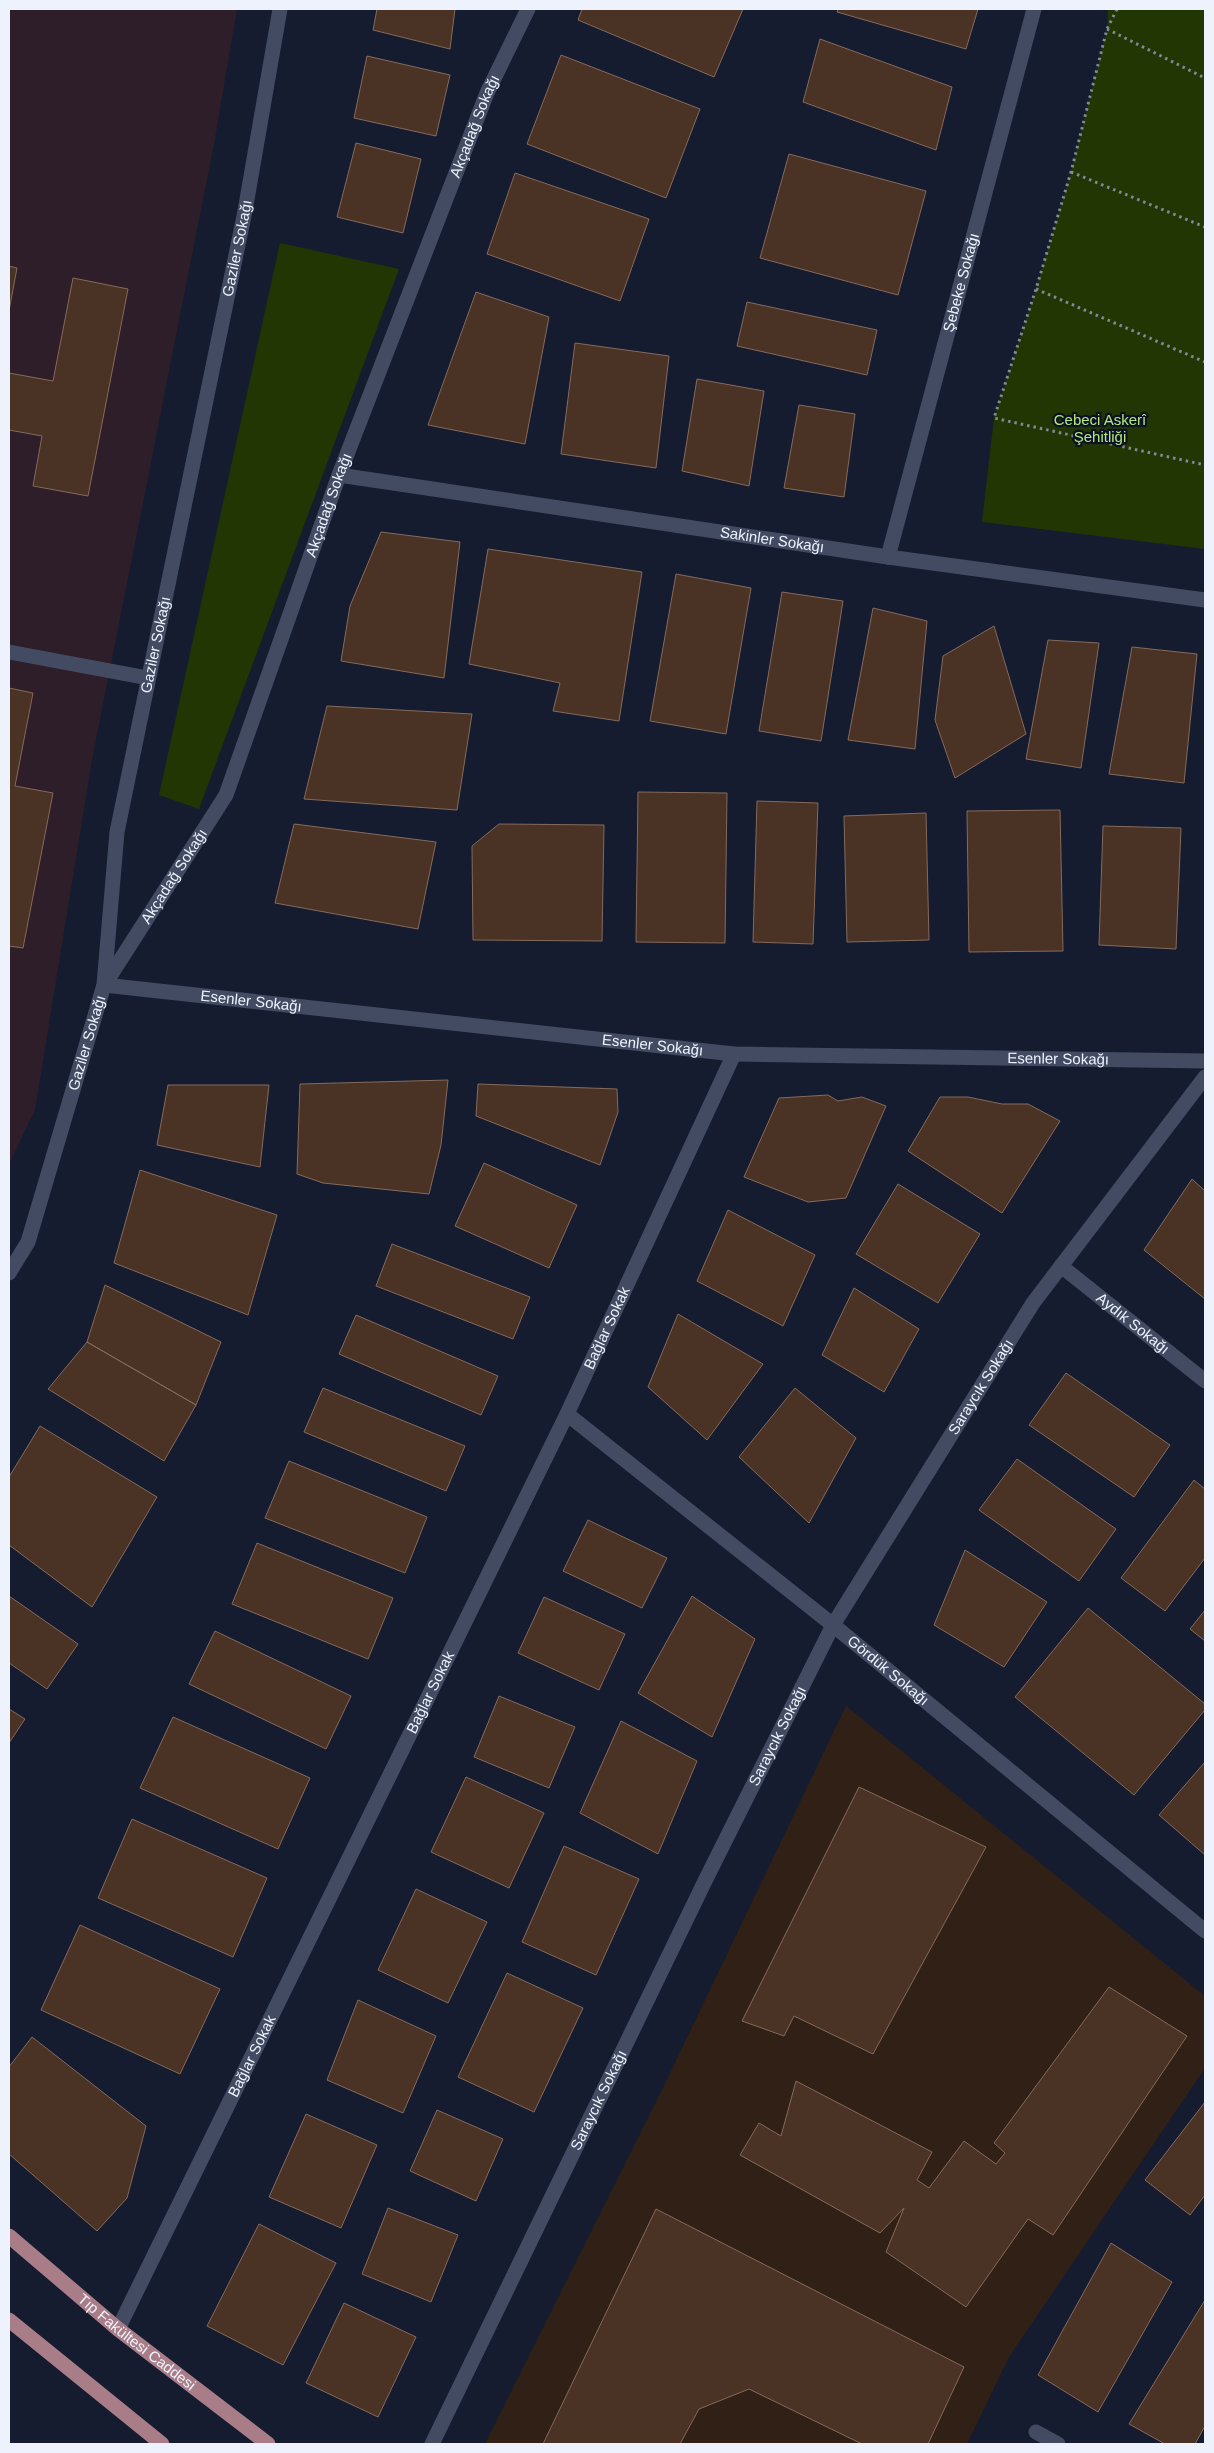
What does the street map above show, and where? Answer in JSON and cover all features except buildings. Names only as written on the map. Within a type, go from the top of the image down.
[{"type":"main road","name":"Tıp Fakültesi Caddesi","points":[[9,2236],[118,2329],[268,2444]]},
{"type":"main road","points":[[9,2320],[162,2444]]},
{"type":"street","name":"Gaziler Sokağı","points":[[9,1273],[28,1242],[104,985],[117,832],[245,211],[280,9]]},
{"type":"street","name":"Akçadağ Sokağı","points":[[104,985],[226,795],[339,475],[487,93],[528,9]]},
{"type":"street","name":"Şebeke Sokağı","points":[[888,557],[1034,9]]},
{"type":"street","name":"Sakinler Sokağı","points":[[339,475],[888,557],[1205,600]]},
{"type":"street","points":[[9,652],[148,678]]},
{"type":"street","name":"Esenler Sokağı","points":[[104,985],[734,1054],[1205,1062]]},
{"type":"street","name":"Bağlar Sokak","points":[[118,2329],[567,1414],[734,1054]]},
{"type":"street","name":"Saraycık Sokağı","points":[[432,2444],[704,1883],[833,1625],[1033,1303],[1205,1077]]},
{"type":"street","name":"Aydık Sokağı","points":[[1061,1266],[1205,1381]]},
{"type":"street","name":"Gördük Sokağı","points":[[567,1414],[833,1625],[1205,1931]]},
{"type":"street","points":[[1036,2432],[1058,2444]]},
{"type":"path","points":[[1117,9],[1107,29],[1071,172],[1036,289],[994,418],[1205,465]]},
{"type":"path","points":[[1107,29],[1205,78]]},
{"type":"path","points":[[1071,172],[1205,227]]},
{"type":"path","points":[[1036,289],[1205,362]]},
{"type":"shaded area","points":[[9,9],[237,9],[214,144],[92,760],[35,1110],[9,1164]]},
{"type":"shaded area","points":[[846,1706],[1205,1996],[1205,2068],[1009,2357],[967,2444],[485,2444],[660,2094]]},
{"type":"green space","name":"Cebeci Askerî Şehitliği","points":[[1108,9],[1205,9],[1205,549],[982,522],[994,418],[1036,289],[1071,172],[1107,29]]},
{"type":"green space","points":[[280,243],[399,269],[199,809],[159,795]]}]
